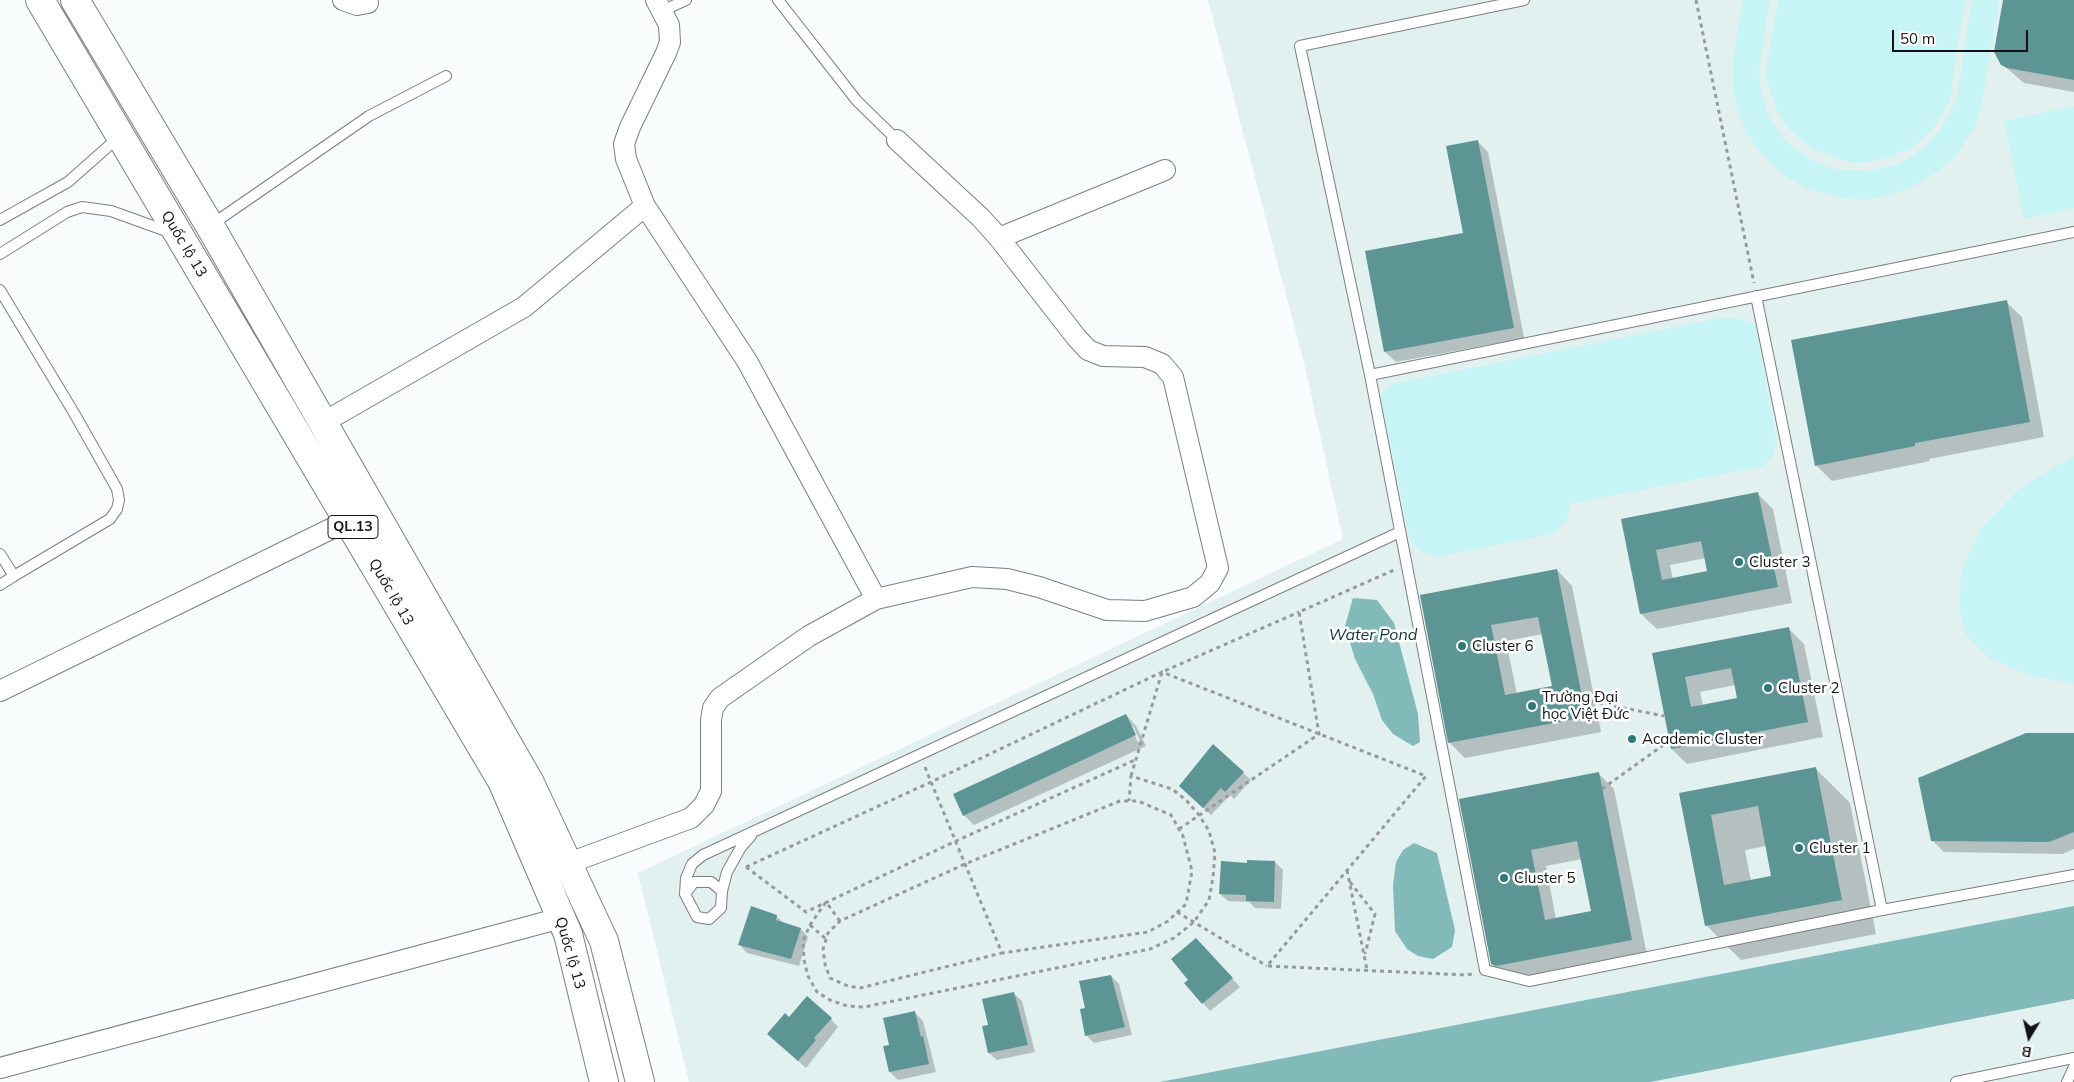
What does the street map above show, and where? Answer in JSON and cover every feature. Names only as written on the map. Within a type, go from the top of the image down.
[{"type":"highway","name":"Quốc lộ 13","points":[[40,0],[502,781],[568,934],[604,1082]]},
{"type":"highway","name":"Quốc lộ 13","points":[[75,0],[324,422],[353,476],[530,783],[604,942],[640,1082]]},
{"type":"street","points":[[343,0],[357,5],[368,3]]},
{"type":"street","points":[[659,6],[669,25],[668,47],[630,127],[624,144],[626,159],[645,206],[747,361],[876,599]]},
{"type":"street","points":[[568,862],[691,818],[704,805],[711,791],[711,720],[713,708],[720,698],[809,636],[876,599],[972,577],[1007,579],[1039,587],[1107,610],[1145,611],[1193,597],[1210,583],[1218,568],[1173,377],[1162,364],[1144,358],[1103,356],[1088,350],[981,218],[897,140]]},
{"type":"street","points":[[999,238],[1165,170]]},
{"type":"street","points":[[324,422],[524,307],[645,206]]},
{"type":"street","points":[[0,691],[349,520]]},
{"type":"street","points":[[0,1068],[561,918]]},
{"type":"lane","points":[[659,6],[686,0]]},
{"type":"lane","points":[[778,0],[857,101],[897,140]]},
{"type":"lane","points":[[1524,0],[1300,46],[1370,375],[1485,970],[1529,980],[1882,910],[2074,875]]},
{"type":"lane","points":[[210,226],[369,116],[446,76]]},
{"type":"lane","points":[[0,220],[68,182],[120,136]]},
{"type":"lane","points":[[0,254],[66,212],[82,207],[111,211],[180,236]]},
{"type":"lane","points":[[1370,375],[2074,232]]},
{"type":"lane","points":[[0,290],[74,413],[117,489],[119,500],[116,513],[110,519],[0,585]]},
{"type":"lane","points":[[1756,296],[1882,910]]},
{"type":"lane","points":[[757,830],[741,846],[727,872],[722,891],[721,908],[709,919],[697,917],[685,894],[686,878],[692,864],[704,855],[757,830],[1400,532]]},
{"type":"lane","points":[[0,554],[14,576]]},
{"type":"lane","points":[[685,894],[694,882],[711,882],[722,891]]},
{"type":"lane","points":[[1956,1082],[2074,1058]]},
{"type":"lane","points":[[2067,1082],[2074,1067]]},
{"type":"path","points":[[1696,0],[1756,296]]},
{"type":"path","points":[[746,867],[931,782],[1162,672],[1406,564]]},
{"type":"path","points":[[1299,612],[1319,734]]},
{"type":"path","points":[[1162,672],[1426,776],[1267,966]]},
{"type":"path","points":[[1129,801],[1132,776],[1162,672]]},
{"type":"path","points":[[1583,700],[1664,716]]},
{"type":"path","points":[[1179,829],[1319,734]]},
{"type":"path","points":[[1602,788],[1669,741]]},
{"type":"path","points":[[920,755],[1002,953]]},
{"type":"path","points":[[733,860],[746,867],[806,912],[956,841],[1137,759]]},
{"type":"path","points":[[826,902],[810,926],[803,941],[804,960],[808,976],[817,992],[830,1000],[847,1006],[864,1007],[1150,949],[1174,938],[1194,922],[1209,900],[1215,853],[1209,832],[1199,815],[1186,800],[1172,790],[1132,776]]},
{"type":"path","points":[[1120,801],[1129,801],[1138,801],[1171,815],[1183,836],[1192,871],[1186,904],[1168,921],[1148,932],[1002,953],[860,988],[848,986],[830,978],[825,964],[823,949],[828,933],[840,921],[965,864],[1120,801]]},
{"type":"path","points":[[1347,870],[1367,970]]},
{"type":"path","points":[[1349,881],[1375,914],[1365,957]]},
{"type":"path","points":[[826,902],[840,921]]},
{"type":"path","points":[[1177,912],[1267,966],[1467,975],[1485,970]]},
{"type":"path","points":[[810,926],[826,939]]},
{"type":"shaded area","name":"Trường Đại học Việt Đức","points":[[1208,0],[2074,0],[2074,906],[1162,1082],[689,1082],[638,873],[1343,539],[1304,363]]},
{"type":"shaded area","points":[[1743,0],[1770,0],[1759,72],[1762,96],[1770,118],[1785,141],[1808,158],[1833,169],[1866,171],[1897,165],[1923,149],[1940,130],[1956,101],[1972,0],[1999,0],[1981,107],[1974,128],[1959,152],[1939,171],[1916,185],[1895,194],[1865,200],[1838,197],[1806,189],[1781,173],[1760,152],[1747,133],[1738,113],[1733,88],[1733,58]]},
{"type":"shaded area","points":[[1778,0],[1965,0],[1950,100],[1933,129],[1913,147],[1885,159],[1857,163],[1837,159],[1812,148],[1789,129],[1777,111],[1765,75]]},
{"type":"shaded area","points":[[2074,106],[2074,208],[2024,219],[2004,121]]},
{"type":"shaded area","points":[[1725,317],[1740,319],[1755,325],[1777,442],[1773,455],[1764,466],[1570,504],[1566,522],[1552,534],[1436,557],[1420,551],[1410,540],[1381,400],[1382,393],[1392,384]]},
{"type":"shaded area","points":[[2074,456],[2074,684],[2028,675],[1989,658],[1966,635],[1959,607],[1961,573],[1980,529],[2021,487]]},
{"type":"shaded area","points":[[2074,999],[2074,1082],[1651,1082]]},
{"type":"water","name":"Water Pond","points":[[1353,598],[1377,600],[1394,623],[1418,714],[1420,742],[1413,746],[1393,734],[1382,720],[1373,694],[1355,659],[1345,626]]},
{"type":"water","points":[[1414,843],[1437,853],[1455,930],[1452,947],[1433,959],[1418,956],[1407,949],[1395,931],[1393,885],[1396,862],[1403,850]]},
{"type":"water","points":[[2074,906],[2074,999],[1651,1082],[1160,1082]]},
{"type":"building","points":[[2003,0],[2074,0],[2074,80],[2007,68],[2001,65],[1994,52]]},
{"type":"building","points":[[1478,140],[1514,328],[1384,352],[1365,251],[1463,233],[1446,146]]},
{"type":"building","points":[[2007,300],[2030,422],[1915,443],[1915,446],[1815,466],[1791,340]]},
{"type":"building","name":"Cluster 3","points":[[1758,492],[1778,587],[1640,614],[1621,519]],"holes":[[[1701,541],[1707,571],[1662,580],[1656,550]]]},
{"type":"building","name":"Cluster 6","points":[[1557,569],[1586,717],[1448,743],[1420,595]],"holes":[[[1538,617],[1552,686],[1505,695],[1491,625]]]},
{"type":"building","name":"Cluster 2","points":[[1789,627],[1808,722],[1671,749],[1652,653]],"holes":[[[1731,668],[1737,698],[1691,707],[1685,677]]]},
{"type":"building","points":[[1126,714],[1136,735],[963,816],[953,794]]},
{"type":"building","points":[[2026,733],[2074,733],[2074,832],[2049,842],[1931,841],[1918,778]]},
{"type":"building","points":[[1213,744],[1244,772],[1225,792],[1221,788],[1203,808],[1179,786]]},
{"type":"building","name":"Cluster 1","points":[[1816,767],[1842,900],[1705,926],[1679,793]],"holes":[[[1758,806],[1771,876],[1724,885],[1711,815]]]},
{"type":"building","name":"Cluster 5","points":[[1599,772],[1632,940],[1496,966],[1491,964],[1459,799]],"holes":[[[1577,841],[1591,911],[1545,920],[1531,850]]]},
{"type":"building","points":[[1247,860],[1275,861],[1274,902],[1246,901],[1246,895],[1219,894],[1221,861],[1247,863]]},
{"type":"building","points":[[751,906],[777,915],[776,920],[801,928],[791,959],[738,945]]},
{"type":"building","points":[[1196,938],[1233,978],[1202,1004],[1184,983],[1188,980],[1171,959]]},
{"type":"building","points":[[1111,975],[1125,1027],[1085,1036],[1080,1009],[1085,1008],[1079,981]]},
{"type":"building","points":[[1014,992],[1028,1045],[988,1053],[982,1026],[988,1025],[982,999]]},
{"type":"building","points":[[807,996],[832,1018],[814,1038],[816,1040],[798,1061],[767,1034],[785,1013],[789,1017]]},
{"type":"building","points":[[915,1011],[929,1064],[889,1072],[883,1046],[889,1045],[883,1018]]},
{"type":"place","name":"Cluster 3","points":[[1739,562]]},
{"type":"place","name":"Cluster 6","points":[[1462,646]]},
{"type":"place","name":"Cluster 2","points":[[1768,688]]},
{"type":"place","name":"Trường Đại học Việt Đức","points":[[1532,706]]},
{"type":"place","name":"Academic Cluster","points":[[1632,739]]},
{"type":"place","name":"Cluster 1","points":[[1799,848]]},
{"type":"place","name":"Cluster 5","points":[[1504,878]]}]
